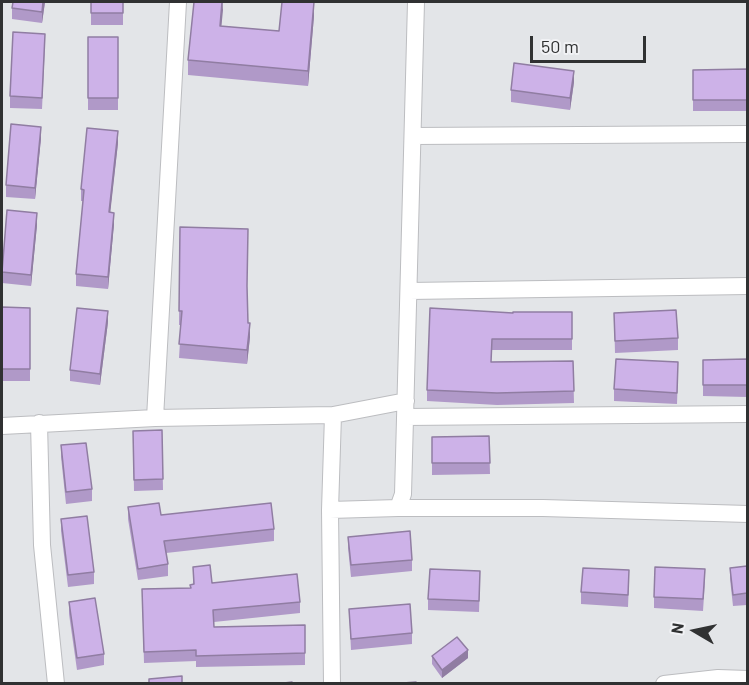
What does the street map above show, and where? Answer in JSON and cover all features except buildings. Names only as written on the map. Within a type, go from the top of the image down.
[{"type":"street","points":[[155,418],[178,2]]},
{"type":"street","points":[[398,508],[403,494],[416,2]]},
{"type":"street","points":[[413,136],[747,134]]},
{"type":"street","points":[[409,291],[747,286]]},
{"type":"street","points":[[2,426],[155,418],[333,415],[405,409],[747,414]]},
{"type":"street","points":[[332,684],[330,510],[333,415]]},
{"type":"street","points":[[39,423],[42,545],[56,684]]},
{"type":"street","points":[[330,510],[543,508],[747,514]]},
{"type":"street","points":[[664,684],[718,678],[747,679]]}]
